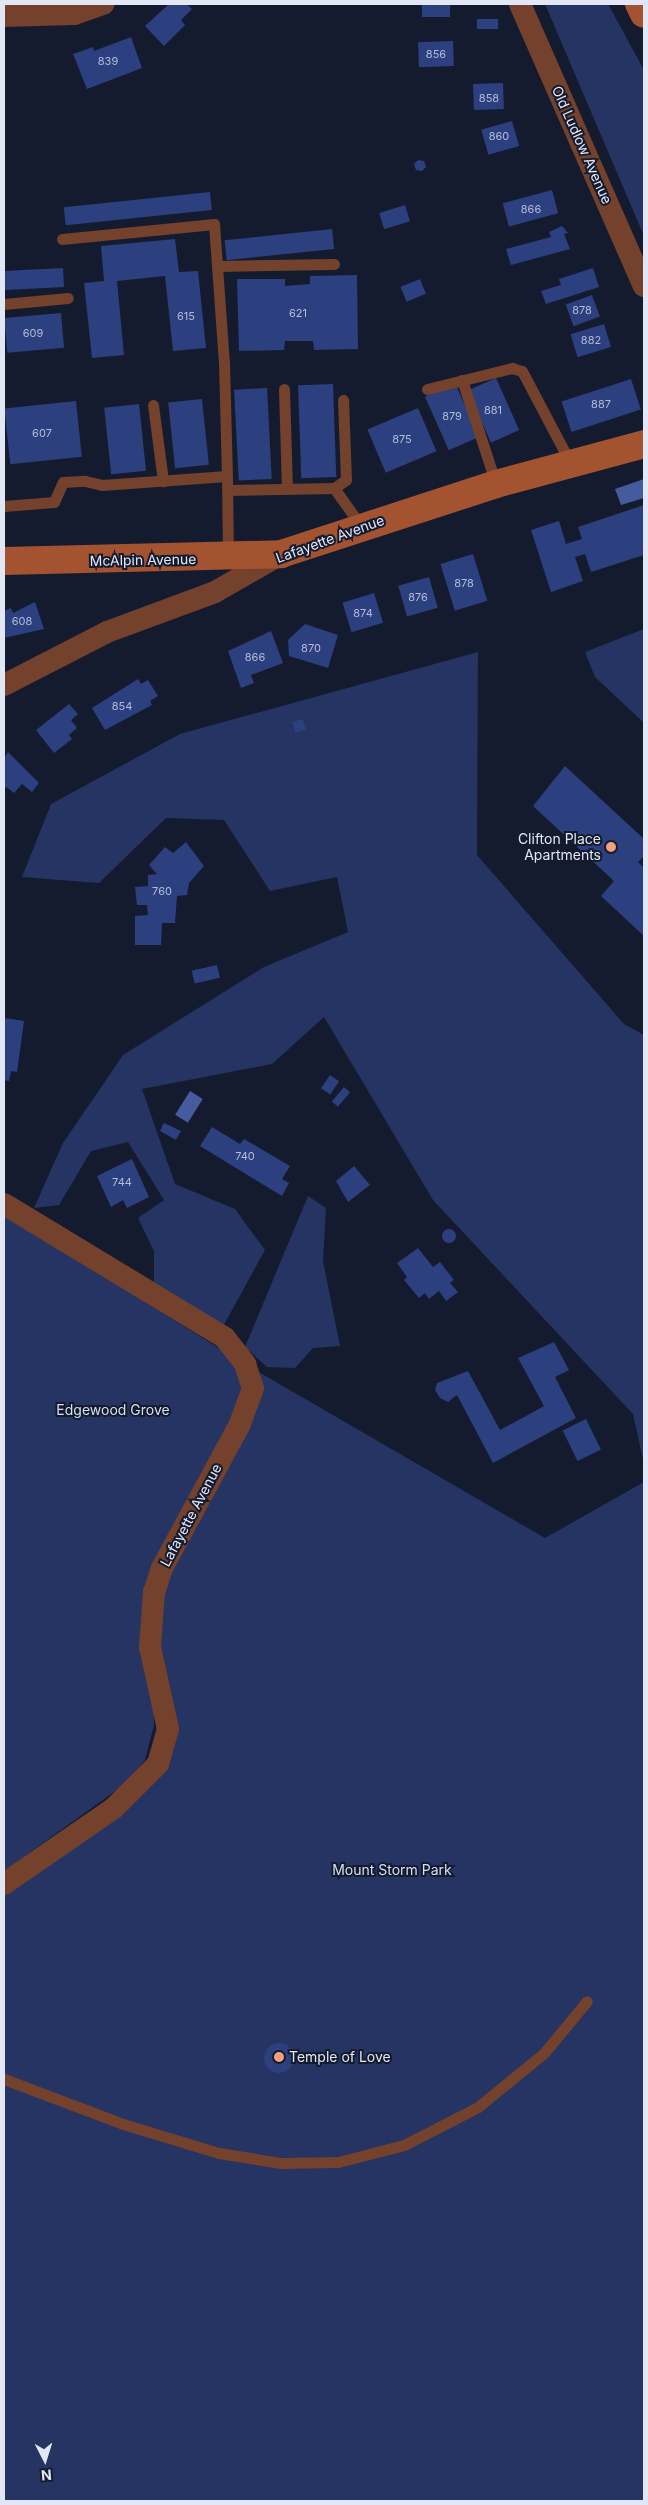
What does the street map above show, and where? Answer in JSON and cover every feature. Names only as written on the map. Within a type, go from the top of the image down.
[{"type":"street","points":[[4,16],[74,14],[103,4]]},
{"type":"street","name":"Old Ludlow Avenue","points":[[520,4],[644,286]]},
{"type":"street","points":[[639,4],[644,14]]},
{"type":"street","name":"Lafayette Avenue","points":[[4,685],[107,632],[215,592],[282,554],[361,526],[496,484],[644,444]]},
{"type":"street","name":"McAlpin Avenue","points":[[4,561],[228,557],[282,554]]},
{"type":"street","name":"Lafayette Avenue","points":[[4,1204],[225,1338],[245,1364],[253,1388],[240,1424],[173,1546],[154,1592],[150,1646],[168,1728],[158,1764],[114,1808],[4,1884]]},
{"type":"lane","points":[[62,239],[214,224],[228,490],[228,557]]},
{"type":"lane","points":[[217,266],[334,264]]},
{"type":"lane","points":[[4,304],[68,298]]},
{"type":"lane","points":[[427,389],[512,368],[522,371],[571,464]]},
{"type":"lane","points":[[462,380],[496,484]]},
{"type":"lane","points":[[284,389],[287,488]]},
{"type":"lane","points":[[228,490],[334,488],[346,480],[343,400]]},
{"type":"lane","points":[[153,405],[163,481]]},
{"type":"lane","points":[[4,506],[54,502],[63,482],[163,481],[227,476]]},
{"type":"lane","points":[[334,488],[361,526]]},
{"type":"lane","points":[[4,2079],[123,2124],[219,2153],[281,2163],[338,2162],[404,2145],[478,2107],[544,2053],[587,2001]]},
{"type":"green space","points":[[545,4],[608,4],[644,70],[644,236]]},
{"type":"green space","points":[[644,629],[644,723],[595,677],[585,652]]},
{"type":"green space","points":[[478,652],[477,855],[624,1024],[644,1035],[644,1464],[633,1414],[433,1200],[324,1017],[272,1064],[142,1089],[175,1184],[235,1209],[265,1250],[221,1330],[154,1288],[154,1251],[138,1218],[164,1200],[128,1142],[91,1151],[59,1205],[34,1208],[63,1143],[123,1055],[264,967],[348,932],[337,877],[270,891],[224,820],[166,818],[99,883],[22,877],[51,804],[180,734]]},
{"type":"green space","points":[[308,1196],[326,1208],[323,1261],[340,1346],[313,1348],[295,1368],[267,1367],[245,1347]]},
{"type":"green space","name":"Edgewood Grove","points":[[4,1213],[225,1352],[241,1377],[242,1398],[157,1568],[154,1725],[145,1760],[125,1784],[4,1871]]},
{"type":"green space","name":"Mount Storm Park","points":[[245,1364],[545,1538],[644,1482],[644,2501],[4,2501],[4,1884],[78,1833],[165,1747],[150,1618],[240,1424]]},
{"type":"shaded area","points":[[644,479],[644,498],[621,505],[615,489]]},
{"type":"shaded area","points":[[190,1091],[203,1099],[188,1123],[175,1115]]},
{"type":"building","points":[[169,4],[186,4],[192,9],[181,20],[185,25],[164,46],[145,26]]},
{"type":"building","points":[[422,4],[450,4],[450,17],[422,17]]},
{"type":"building","points":[[477,19],[498,19],[498,29],[477,29]]},
{"type":"building","points":[[131,37],[142,68],[87,89],[73,54],[93,47],[94,51]]},
{"type":"building","points":[[453,41],[454,66],[419,67],[418,42]]},
{"type":"building","points":[[503,83],[504,109],[474,110],[473,84]]},
{"type":"building","points":[[512,121],[519,146],[488,155],[481,130]]},
{"type":"building","points":[[418,160],[424,161],[426,167],[422,171],[416,170],[414,164]]},
{"type":"building","points":[[552,190],[558,213],[509,226],[503,203]]},
{"type":"building","points":[[210,192],[212,210],[66,225],[64,207]]},
{"type":"building","points":[[405,205],[410,221],[384,229],[379,213]]},
{"type":"building","points":[[562,226],[568,233],[564,234],[570,249],[511,265],[506,249],[551,237],[549,232]]},
{"type":"building","points":[[332,229],[334,249],[227,260],[225,240]]},
{"type":"building","points":[[175,239],[179,272],[198,271],[206,348],[173,351],[165,276],[117,281],[124,355],[92,358],[84,283],[104,281],[101,246]]},
{"type":"building","points":[[63,268],[64,287],[5,290],[4,271]]},
{"type":"building","points":[[593,268],[599,287],[546,304],[541,291],[561,285],[559,279]]},
{"type":"building","points":[[357,275],[358,349],[314,350],[313,341],[285,341],[284,350],[239,351],[237,279],[285,279],[285,286],[310,284],[310,276]]},
{"type":"building","points":[[420,279],[426,294],[407,302],[401,287]]},
{"type":"building","points":[[592,295],[600,317],[574,326],[566,305]]},
{"type":"building","points":[[61,313],[64,348],[7,353],[4,318]]},
{"type":"building","points":[[604,324],[611,347],[578,357],[571,334]]},
{"type":"building","points":[[496,378],[519,430],[491,443],[468,391]]},
{"type":"building","points":[[631,379],[641,409],[571,432],[562,402]]},
{"type":"building","points":[[455,383],[479,437],[449,450],[425,396]]},
{"type":"building","points":[[333,384],[336,477],[301,478],[298,385]]},
{"type":"building","points":[[267,388],[272,479],[239,481],[234,390]]},
{"type":"building","points":[[202,399],[209,465],[175,468],[168,403]]},
{"type":"building","points":[[76,401],[82,457],[10,464],[4,409]]},
{"type":"building","points":[[139,404],[146,471],[111,474],[104,408]]},
{"type":"building","points":[[418,408],[436,451],[386,473],[367,429]]},
{"type":"building","points":[[644,505],[644,555],[591,572],[585,554],[575,557],[583,581],[551,592],[531,530],[559,521],[566,544],[582,539],[578,527]]},
{"type":"building","points":[[473,554],[487,601],[455,611],[440,564]]},
{"type":"building","points":[[429,577],[438,608],[407,617],[398,586]]},
{"type":"building","points":[[374,593],[383,623],[352,632],[342,603]]},
{"type":"building","points":[[35,602],[44,629],[4,638],[4,611],[11,608],[13,613]]},
{"type":"building","points":[[305,624],[338,635],[328,668],[289,656],[288,640]]},
{"type":"building","points":[[271,631],[283,663],[251,675],[254,683],[241,688],[228,651]]},
{"type":"building","points":[[138,679],[141,684],[148,680],[158,696],[150,701],[152,705],[105,730],[92,708]]},
{"type":"building","points":[[69,704],[78,714],[71,720],[77,728],[69,735],[72,739],[54,753],[36,730]]},
{"type":"building","points":[[303,719],[306,730],[295,732],[292,722]]},
{"type":"building","points":[[8,752],[39,783],[32,792],[22,784],[14,793],[6,787],[4,790],[4,758]]},
{"type":"building","name":"Clifton Place Apartments","points":[[565,766],[644,839],[644,856],[638,862],[644,868],[644,936],[601,896],[614,881],[533,806]]},
{"type":"building","points":[[186,842],[204,866],[189,883],[187,895],[177,896],[175,923],[162,923],[161,945],[135,945],[135,916],[148,915],[147,905],[137,905],[135,887],[148,886],[148,875],[157,874],[149,865],[165,847],[173,853]]},
{"type":"building","points":[[217,965],[220,978],[195,984],[192,971]]},
{"type":"building","points":[[4,1018],[24,1021],[17,1072],[11,1071],[9,1081],[4,1080]]},
{"type":"building","points":[[330,1075],[339,1081],[330,1094],[321,1088]]},
{"type":"building","points":[[344,1087],[350,1092],[338,1107],[332,1102]]},
{"type":"building","points":[[164,1123],[181,1131],[176,1140],[160,1131]]},
{"type":"building","points":[[212,1127],[240,1144],[244,1139],[290,1166],[282,1179],[289,1183],[282,1196],[200,1146]]},
{"type":"building","points":[[132,1159],[149,1197],[127,1208],[123,1200],[111,1207],[97,1176]]},
{"type":"building","points":[[354,1166],[370,1185],[348,1202],[336,1181]]},
{"type":"building","points":[[446,1229],[452,1229],[456,1236],[452,1243],[446,1243],[442,1239],[442,1233]]},
{"type":"building","points":[[418,1248],[433,1267],[440,1262],[454,1280],[450,1283],[458,1292],[446,1301],[439,1291],[429,1299],[425,1293],[419,1298],[404,1280],[407,1277],[397,1263]]},
{"type":"building","points":[[554,1342],[569,1370],[555,1377],[576,1418],[493,1463],[457,1395],[448,1402],[440,1398],[435,1390],[437,1383],[468,1371],[500,1430],[544,1406],[518,1358]]},
{"type":"building","points":[[586,1419],[601,1450],[578,1461],[563,1430]]},
{"type":"building","name":"Temple of Love","points":[[279,2043],[289,2048],[294,2058],[289,2068],[279,2073],[269,2068],[264,2058],[269,2048]]},
{"type":"place","name":"Clifton Place Apartments","points":[[611,847]]},
{"type":"place","name":"Temple of Love","points":[[279,2057]]}]
